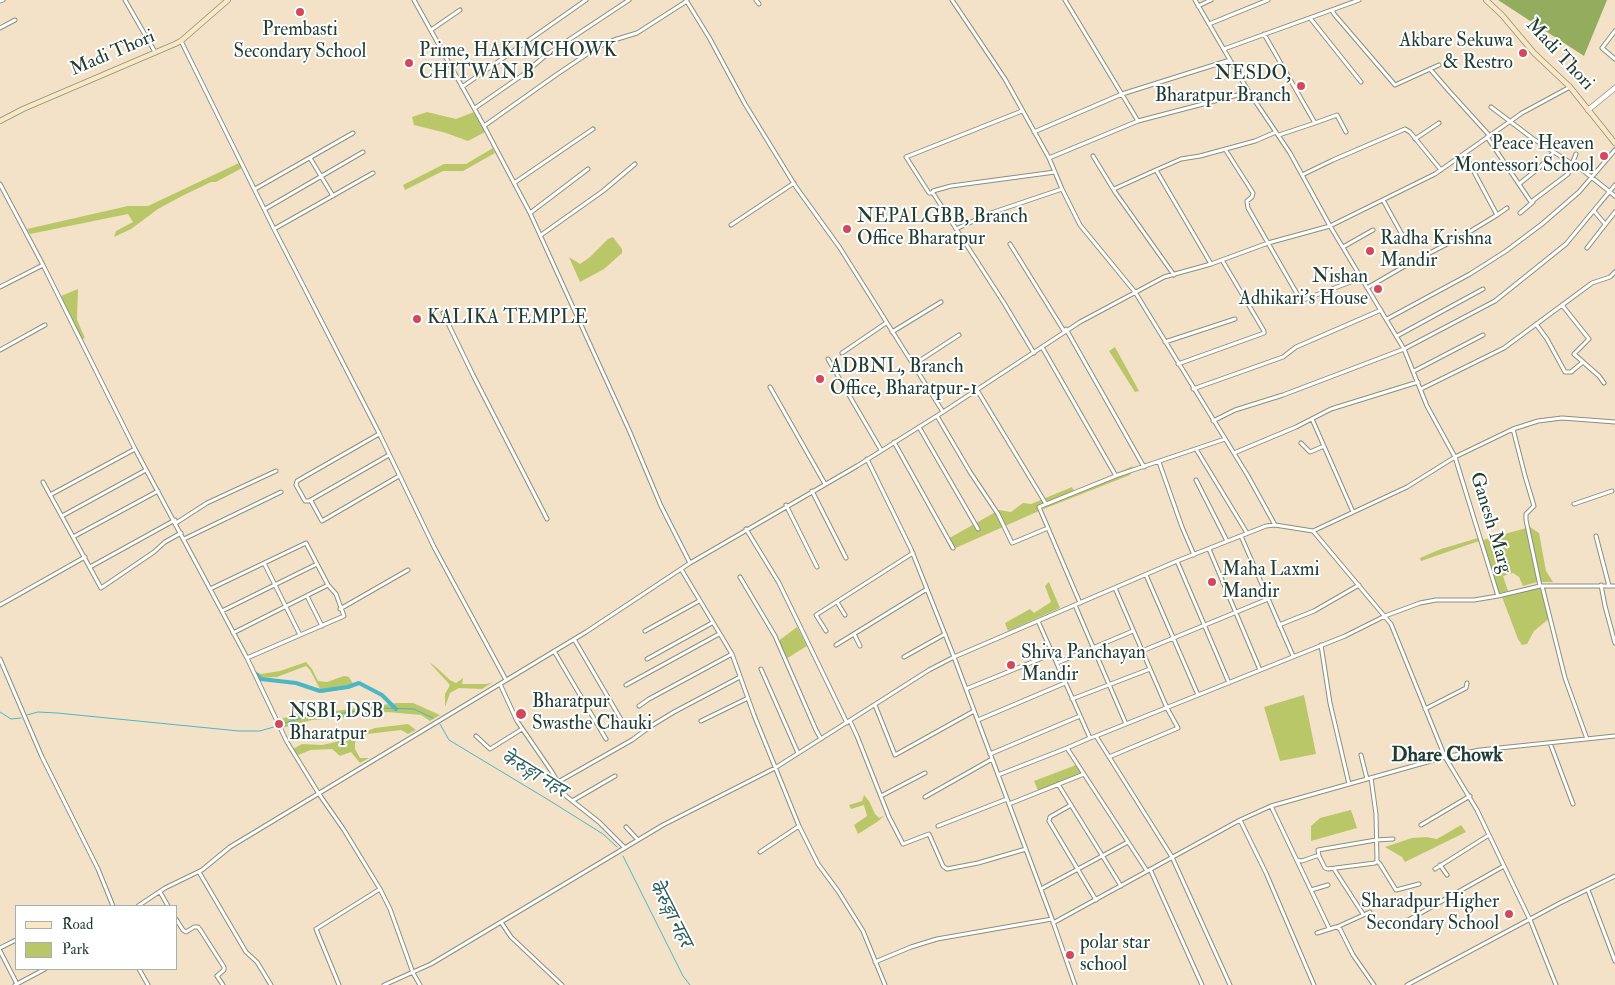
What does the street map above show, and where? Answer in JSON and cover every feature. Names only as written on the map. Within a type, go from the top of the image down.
[{"type":"main road","name":"Madi Thori","points":[[0,121],[23,109],[181,41],[228,0]]},
{"type":"main road","name":"Madi Thori","points":[[1486,0],[1502,14],[1534,53],[1570,88],[1615,143]]},
{"type":"street","points":[[125,0],[156,52]]},
{"type":"street","points":[[414,0],[475,108],[541,235],[661,506],[690,563]]},
{"type":"street","points":[[462,87],[586,0]]},
{"type":"street","points":[[475,108],[524,74],[552,51],[629,0]]},
{"type":"street","points":[[484,126],[556,74],[596,48],[637,33],[686,0],[710,39],[745,104],[794,183],[840,248],[943,412]]},
{"type":"street","points":[[756,0],[759,4]]},
{"type":"street","points":[[952,0],[1005,80],[1049,158],[1080,225],[1135,292],[1275,525]]},
{"type":"street","points":[[1065,0],[1138,120]]},
{"type":"street","name":"Ganesh Marg","points":[[1195,0],[1249,92],[1302,175],[1330,226],[1404,349],[1427,406],[1455,458],[1498,596]]},
{"type":"street","points":[[1198,6],[1211,0]]},
{"type":"street","points":[[1209,24],[1268,0]]},
{"type":"street","points":[[1224,49],[1359,0]]},
{"type":"street","points":[[431,30],[460,10]]},
{"type":"street","points":[[1332,10],[1395,85],[1439,65]]},
{"type":"street","points":[[1310,18],[1361,82]]},
{"type":"street","points":[[0,28],[15,20]]},
{"type":"street","points":[[1615,32],[1602,48],[1615,59]]},
{"type":"street","points":[[1264,34],[1315,123]]},
{"type":"street","points":[[181,41],[434,546],[506,680]]},
{"type":"street","points":[[1034,132],[1122,94],[1230,60]]},
{"type":"street","points":[[1430,69],[1488,136],[1530,201],[1533,202]]},
{"type":"street","points":[[140,905],[160,892],[200,872],[230,847],[574,639],[690,563],[937,416],[1034,353],[1065,330],[1158,280],[1211,264],[1268,243],[1330,226],[1441,170],[1509,121],[1570,88]]},
{"type":"street","points":[[1588,110],[1615,88]]},
{"type":"street","points":[[1049,158],[1138,120],[1249,92]]},
{"type":"street","points":[[1491,107],[1615,196]]},
{"type":"street","points":[[1022,111],[906,157],[928,193],[933,193],[1034,353]]},
{"type":"street","points":[[1114,189],[1181,159],[1299,130],[1337,115],[1346,132]]},
{"type":"street","points":[[1415,139],[1439,123]]},
{"type":"street","points":[[514,183],[592,129]]},
{"type":"street","points":[[1302,175],[1406,129],[1441,170]]},
{"type":"street","points":[[255,189],[353,133]]},
{"type":"street","points":[[1225,149],[1252,193],[1252,197],[1247,202],[1247,205],[1300,298],[1303,300],[1361,278]]},
{"type":"street","points":[[1387,319],[1470,274],[1506,251],[1557,212],[1579,192],[1615,150]]},
{"type":"street","points":[[264,209],[363,152]]},
{"type":"street","points":[[1519,184],[1540,168],[1553,153]]},
{"type":"street","points":[[1520,213],[1568,174],[1576,154]]},
{"type":"street","points":[[1464,155],[1497,215]]},
{"type":"street","points":[[1093,156],[1174,275]]},
{"type":"street","points":[[310,158],[333,196]]},
{"type":"street","points":[[541,235],[603,191],[635,164]]},
{"type":"street","points":[[530,213],[588,170]]},
{"type":"street","points":[[1156,170],[1211,264]]},
{"type":"street","points":[[933,193],[933,190],[951,186],[1055,172]]},
{"type":"street","points":[[274,229],[373,173]]},
{"type":"street","points":[[731,225],[794,183]]},
{"type":"street","points":[[0,184],[43,265],[135,449],[247,658],[287,742],[380,889],[390,910],[413,973],[420,985]]},
{"type":"street","points":[[1213,420],[1404,349],[1495,301],[1566,244],[1615,185]]},
{"type":"street","points":[[956,229],[991,213],[1062,189]]},
{"type":"street","points":[[1383,200],[1405,240]]},
{"type":"street","points":[[1368,288],[1410,263],[1461,237],[1507,208]]},
{"type":"street","points":[[1594,211],[1605,224]]},
{"type":"street","points":[[1588,248],[1615,212]]},
{"type":"street","points":[[1343,248],[1374,230]]},
{"type":"street","points":[[1010,244],[1065,330],[1144,467]]},
{"type":"street","points":[[1178,364],[1264,333],[1222,260]]},
{"type":"street","points":[[0,287],[43,265]]},
{"type":"street","points":[[1421,390],[1504,348],[1592,283],[1615,272]]},
{"type":"street","points":[[1397,336],[1483,290]]},
{"type":"street","points":[[892,332],[941,302]]},
{"type":"street","points":[[1562,304],[1590,339],[1574,354],[1599,376],[1604,383]]},
{"type":"street","points":[[1193,389],[1283,357],[1296,347],[1381,310]]},
{"type":"street","points":[[443,313],[547,518]]},
{"type":"street","points":[[1165,342],[1235,319]]},
{"type":"street","points":[[842,352],[886,323]]},
{"type":"street","points":[[1536,324],[1565,372],[1571,372],[1583,362]]},
{"type":"street","points":[[0,350],[45,325]]},
{"type":"street","points":[[913,365],[959,335]]},
{"type":"street","points":[[1414,371],[1483,335]]},
{"type":"street","points":[[1042,347],[1116,476]]},
{"type":"street","points":[[828,359],[881,450]]},
{"type":"street","points":[[1234,454],[1331,409],[1418,382]]},
{"type":"street","points":[[770,387],[825,484]]},
{"type":"street","points":[[977,390],[1046,504]]},
{"type":"street","points":[[937,416],[970,472],[998,514],[1012,543],[1048,528]]},
{"type":"street","points":[[386,985],[413,973],[663,825],[775,768],[929,670],[954,657],[1177,561],[1266,526],[1275,525],[1313,531],[1407,487],[1455,458],[1514,429],[1538,421],[1562,418],[1615,422]]},
{"type":"street","points":[[1312,419],[1353,512]]},
{"type":"street","points":[[919,427],[978,529]]},
{"type":"street","points":[[1514,429],[1534,506],[1526,514],[1526,520],[1541,586],[1565,678],[1587,739]]},
{"type":"street","points":[[379,434],[296,481],[296,485],[306,501],[311,500],[389,455]]},
{"type":"street","points":[[1080,603],[1039,507],[1116,476],[1225,439]]},
{"type":"street","points":[[894,442],[952,548]]},
{"type":"street","points":[[1301,443],[1310,452],[1324,446]]},
{"type":"street","points":[[50,495],[135,449]]},
{"type":"street","points":[[1196,449],[1247,533]]},
{"type":"street","points":[[867,459],[913,553],[1008,799],[1075,985]]},
{"type":"street","points":[[1159,462],[1194,555]]},
{"type":"street","points":[[62,516],[146,470]]},
{"type":"street","points":[[90,567],[207,503],[276,471]]},
{"type":"street","points":[[311,500],[322,521],[399,476]]},
{"type":"street","points":[[1196,480],[1227,541]]},
{"type":"street","points":[[43,482],[102,588],[154,552],[165,542],[181,533]]},
{"type":"street","points":[[73,537],[158,491]]},
{"type":"street","points":[[812,491],[846,558]]},
{"type":"street","points":[[1574,504],[1612,491]]},
{"type":"street","points":[[184,539],[281,492]]},
{"type":"street","points":[[786,506],[817,567]]},
{"type":"street","points":[[746,529],[778,583],[848,722],[900,842],[906,844],[929,834],[943,866],[947,869],[1026,850]]},
{"type":"street","points":[[1313,531],[1391,624],[1445,757],[1470,796],[1530,919],[1556,985]]},
{"type":"street","points":[[1241,536],[1293,656]]},
{"type":"street","points":[[1596,536],[1609,586]]},
{"type":"street","points":[[210,589],[306,543],[328,585],[336,594],[344,616],[247,658]]},
{"type":"street","points":[[1209,549],[1260,670]]},
{"type":"street","points":[[826,631],[816,615],[913,553]]},
{"type":"street","points":[[0,605],[84,557]]},
{"type":"street","points":[[1177,561],[1229,683]]},
{"type":"street","points":[[264,563],[300,635]]},
{"type":"street","points":[[222,611],[317,564]]},
{"type":"street","points":[[681,569],[732,654],[799,826],[818,864],[838,891],[863,931],[885,985]]},
{"type":"street","points":[[340,609],[408,570]]},
{"type":"street","points":[[1146,575],[1198,695]]},
{"type":"street","points":[[740,577],[775,636],[821,738]]},
{"type":"street","points":[[233,633],[328,585]]},
{"type":"street","points":[[1279,626],[1314,611],[1359,585]]},
{"type":"street","points":[[1601,585],[1615,643]]},
{"type":"street","points":[[998,775],[1345,636],[1384,616],[1420,603],[1436,600],[1474,600],[1541,586],[1615,586]]},
{"type":"street","points":[[1109,757],[1178,728],[1167,708],[1115,588]]},
{"type":"street","points":[[836,645],[927,589]]},
{"type":"street","points":[[307,596],[322,626]]},
{"type":"street","points":[[1142,651],[1268,599]]},
{"type":"street","points":[[645,631],[699,600]]},
{"type":"street","points":[[836,602],[845,615]]},
{"type":"street","points":[[1074,606],[1126,724]]},
{"type":"street","points":[[1038,621],[1090,738]]},
{"type":"street","points":[[647,659],[712,623]]},
{"type":"street","points":[[1057,663],[1133,631]]},
{"type":"street","points":[[626,685],[719,634]]},
{"type":"street","points":[[854,634],[860,646]]},
{"type":"street","points":[[904,657],[945,634]]},
{"type":"street","points":[[574,639],[626,728]]},
{"type":"street","points":[[1321,645],[1330,703],[1349,784]]},
{"type":"street","points":[[554,651],[606,740]]},
{"type":"street","points":[[639,706],[732,654]]},
{"type":"street","points":[[966,688],[1052,654]]},
{"type":"street","points":[[0,658],[42,758],[98,869],[113,905]]},
{"type":"street","points":[[761,669],[798,754]]},
{"type":"street","points":[[1072,699],[1150,669]]},
{"type":"street","points":[[558,782],[632,740],[674,712],[740,676]]},
{"type":"street","points":[[978,720],[1065,683]]},
{"type":"street","points":[[1425,709],[1466,688],[1466,683]]},
{"type":"street","points":[[500,684],[522,729],[566,796],[600,822],[625,848]]},
{"type":"street","points":[[701,721],[748,698]]},
{"type":"street","points":[[875,705],[895,755],[974,711]]},
{"type":"street","points":[[990,754],[1080,716]]},
{"type":"street","points":[[476,736],[490,749],[522,729]]},
{"type":"street","points":[[1096,736],[1172,857],[1230,985]]},
{"type":"street","points":[[1054,923],[1240,820],[1270,806],[1445,757],[1480,750],[1615,736]]},
{"type":"street","points":[[1550,743],[1573,804]]},
{"type":"street","points":[[1067,748],[1128,842],[1149,870],[1202,985]]},
{"type":"street","points":[[1361,755],[1369,778],[1377,840],[1377,861],[1396,890],[1419,884]]},
{"type":"street","points":[[925,797],[992,759]]},
{"type":"street","points":[[881,796],[925,773]]},
{"type":"street","points":[[1009,804],[1084,774]]},
{"type":"street","points":[[572,801],[616,776]]},
{"type":"street","points":[[1058,784],[1121,886]]},
{"type":"street","points":[[1421,825],[1470,796]]},
{"type":"street","points":[[938,826],[1008,799]]},
{"type":"street","points":[[1072,805],[1050,817],[1049,821],[1096,900]]},
{"type":"street","points":[[1270,806],[1329,928]]},
{"type":"street","points":[[1240,820],[1266,873],[1314,985]]},
{"type":"street","points":[[760,852],[799,826]]},
{"type":"street","points":[[626,827],[638,840]]},
{"type":"street","points":[[1435,868],[1489,835]]},
{"type":"street","points":[[1377,861],[1375,863],[1324,868],[1318,850],[1377,840],[1393,840]]},
{"type":"street","points":[[1041,889],[1128,842]]},
{"type":"street","points":[[1297,860],[1302,861],[1319,856]]},
{"type":"street","points":[[1440,865],[1447,875]]},
{"type":"street","points":[[1404,922],[1504,866]]},
{"type":"street","points":[[1334,868],[1362,914]]},
{"type":"street","points":[[200,872],[246,952],[257,962],[271,985]]},
{"type":"street","points":[[1407,985],[1615,876]]},
{"type":"street","points":[[1311,890],[1328,885]]},
{"type":"street","points":[[339,985],[316,929],[380,889]]},
{"type":"street","points":[[1588,890],[1615,961]]},
{"type":"street","points":[[160,892],[167,905]]},
{"type":"street","points":[[1317,933],[1370,912]]},
{"type":"street","points":[[875,962],[911,947],[937,939],[1052,919]]},
{"type":"street","points":[[178,922],[186,932],[194,927],[198,927],[201,931],[224,967],[224,970],[217,976],[223,985]]},
{"type":"street","points":[[501,922],[512,938],[562,985]]},
{"type":"street","points":[[1336,927],[1340,929],[1353,955],[1374,985]]},
{"type":"street","points":[[15,941],[0,949],[16,984],[44,970]]},
{"type":"street","points":[[140,970],[148,985]]},
{"type":"green space","points":[[1498,0],[1607,0],[1584,56]]},
{"type":"green space","points":[[427,112],[456,119],[474,112],[485,132],[468,141],[414,125],[412,117]]},
{"type":"green space","points":[[493,148],[495,153],[463,171],[443,171],[405,190],[403,185],[444,164],[466,164]]},
{"type":"green space","points":[[239,163],[242,168],[216,182],[211,182],[182,196],[158,209],[131,229],[114,237],[116,231],[133,222],[128,214],[30,234],[27,229],[128,206],[148,206]]},
{"type":"green space","points":[[613,237],[622,249],[622,253],[604,269],[580,282],[569,257],[580,264],[608,239]]},
{"type":"green space","points":[[78,289],[77,320],[85,338],[82,339],[61,296]]},
{"type":"green space","points":[[1115,347],[1139,391],[1135,392],[1109,351]]},
{"type":"green space","points":[[1133,466],[1130,475],[1041,510],[951,550],[946,540],[999,510],[1011,512],[1023,503],[1031,504],[1072,487],[1074,491]]},
{"type":"green space","points":[[1530,527],[1539,533],[1546,571],[1553,582],[1537,582],[1523,586],[1519,577],[1513,573],[1503,576],[1508,591],[1500,593],[1497,591],[1483,540]]},
{"type":"green space","points":[[1478,538],[1479,541],[1421,561],[1420,558],[1441,549]]},
{"type":"green space","points":[[1049,582],[1060,608],[1008,631],[1005,623],[1030,609],[1034,613],[1051,602],[1045,586]]},
{"type":"green space","points":[[1538,586],[1545,586],[1551,617],[1534,631],[1527,644],[1522,645],[1502,597]]},
{"type":"green space","points":[[797,627],[807,646],[786,659],[777,642]]},
{"type":"green space","points":[[306,662],[318,681],[327,682],[344,676],[349,677],[353,684],[350,688],[322,693],[306,666],[277,677],[259,678],[256,672],[261,674],[280,671]]},
{"type":"green space","points":[[429,662],[456,683],[463,678],[462,684],[487,684],[493,682],[482,689],[459,688],[450,693],[445,707],[445,694],[450,685]]},
{"type":"green space","points":[[1304,695],[1316,754],[1280,761],[1264,707]]},
{"type":"green space","points":[[397,703],[413,703],[440,715],[430,721],[421,715],[387,712],[312,720],[282,728],[278,720],[301,712],[335,711]]},
{"type":"green space","points":[[408,724],[416,730],[408,734],[401,730],[367,734],[355,742],[355,749],[360,758],[369,758],[360,763],[351,752],[340,756],[332,749],[311,750],[298,755],[293,749],[302,744],[322,745],[340,741],[375,728]]},
{"type":"green space","points":[[1076,765],[1081,773],[1039,793],[1034,781]]},
{"type":"green space","points":[[864,795],[879,818],[885,815],[858,834],[854,825],[867,816],[864,805],[851,809],[849,805],[862,801]]},
{"type":"green space","points":[[1351,810],[1357,828],[1311,841],[1311,826],[1320,818]]},
{"type":"green space","points":[[1461,825],[1466,832],[1405,862],[1402,857],[1385,847],[1412,838],[1426,837],[1437,839]]},
{"type":"waterway","points":[[256,674],[261,679],[296,683],[320,691],[348,687],[359,683],[382,695],[396,709]]},
{"type":"waterway","points":[[284,723],[309,716],[382,708],[414,709],[433,718]]},
{"type":"waterway","points":[[0,712],[11,719],[21,718]]},
{"type":"waterway","points":[[27,715],[38,712],[57,713],[239,731],[260,731],[277,726]]},
{"type":"waterway","name":"केरुङ्गा नहर","points":[[440,724],[449,740],[603,834],[617,847]]},
{"type":"waterway","name":"केेरुङ्गा नहर","points":[[623,856],[683,976],[690,985]]},
{"type":"place","name":"Prembasti Secondary School","points":[[300,12]]},
{"type":"place","name":"Akbare Sekuwa & Restro","points":[[1523,53]]},
{"type":"place","name":"Prime, HAKIMCHOWK CHITWAN B","points":[[409,63]]},
{"type":"place","name":"NESDO, Bharatpur Branch","points":[[1301,86]]},
{"type":"place","name":"Peace Heaven Montessori School","points":[[1604,156]]},
{"type":"place","name":"NEPALGBB, Branch Office Bharatpur","points":[[847,229]]},
{"type":"place","name":"Radha Krishna Mandir","points":[[1370,251]]},
{"type":"place","name":"Nishan Adhikari's House","points":[[1378,289]]},
{"type":"place","name":"KALIKA TEMPLE","points":[[417,319]]},
{"type":"place","name":"ADBNL, Branch Office, Bharatpur-1","points":[[820,379]]},
{"type":"place","name":"Maha Laxmi Mandir","points":[[1212,582]]},
{"type":"place","name":"Shiva Panchayan Mandir","points":[[1011,665]]},
{"type":"place","name":"Bharatpur Swasthe Chauki","points":[[521,714]]},
{"type":"place","name":"NSBI, DSB Bharatpur","points":[[279,724]]},
{"type":"place","name":"Sharadpur Higher Secondary School","points":[[1509,914]]},
{"type":"place","name":"polar star school","points":[[1070,955]]},
{"type":"district","name":"Dhare Chowk","points":[[1447,757]]}]
